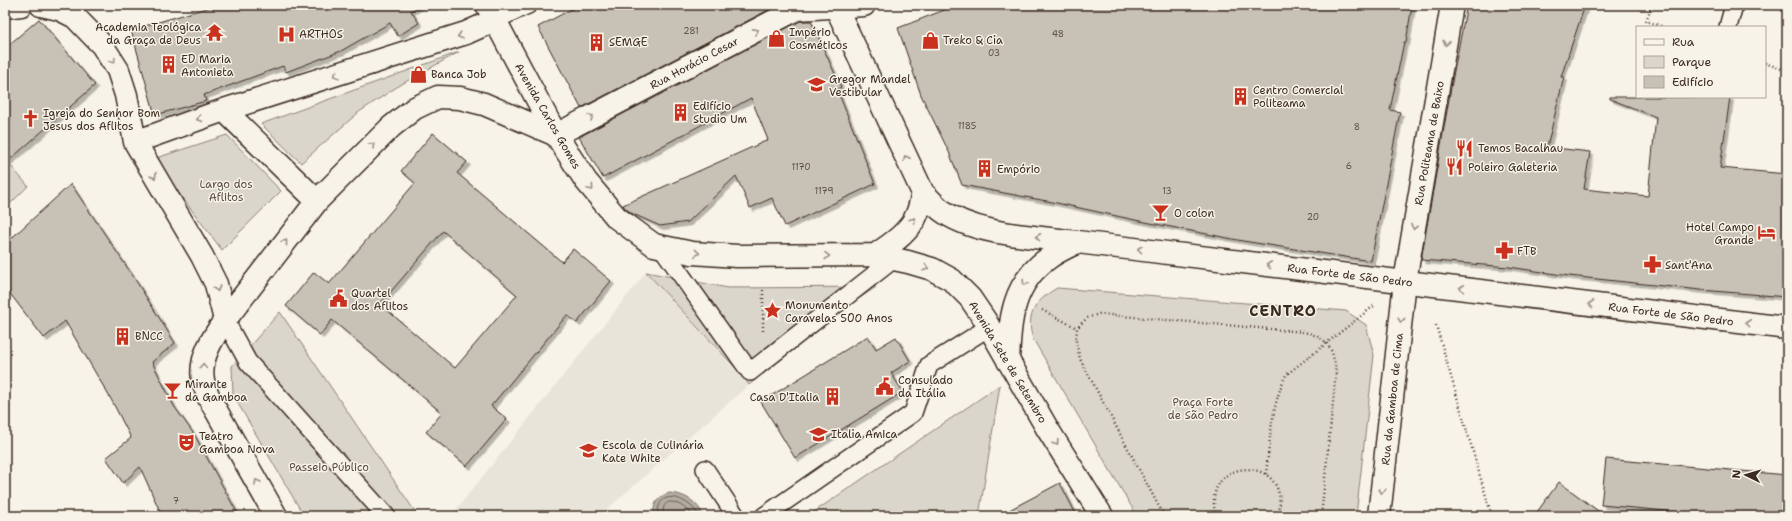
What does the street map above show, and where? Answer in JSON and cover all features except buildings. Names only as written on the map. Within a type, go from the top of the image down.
[{"type":"street","points":[[5,7],[21,5]]},
{"type":"street","points":[[41,5],[60,9],[75,17],[102,45],[118,70],[126,94],[135,142],[202,256],[216,284],[225,320]]},
{"type":"street","name":"Rua Horácio Cesar","points":[[556,135],[797,9],[864,5]]},
{"type":"street","name":"Rua Politeama de Baixo","points":[[1405,281],[1452,5]]},
{"type":"street","points":[[835,6],[923,193],[917,216],[906,231],[893,243],[885,257]]},
{"type":"street","points":[[135,142],[224,110],[466,34],[491,13]]},
{"type":"street","name":"Avenida Carlos Gomes","points":[[491,13],[556,135],[586,181],[617,218],[654,245],[692,253],[737,256],[885,257]]},
{"type":"street","points":[[276,516],[209,398],[203,380],[203,361],[211,341],[225,320],[317,201],[391,127],[416,108],[438,97],[460,98],[484,104],[556,135]]},
{"type":"street","points":[[224,110],[317,201]]},
{"type":"street","name":"Rua Forte de São Pedro","points":[[923,193],[940,210],[958,220],[977,227],[1077,242],[1787,328]]},
{"type":"street","points":[[1008,361],[1010,326],[1016,297],[1031,274],[1049,257],[1077,242]]},
{"type":"street","name":"Avenida Sete de Setembro","points":[[885,257],[932,269],[952,280],[970,298],[989,327],[1102,516]]},
{"type":"street","name":"Rua da Gamboa de Cima","points":[[1379,516],[1405,281]]},
{"type":"lane","points":[[491,13],[528,5]]},
{"type":"lane","points":[[1728,26],[1734,5]]},
{"type":"lane","points":[[660,246],[752,370],[885,257]]},
{"type":"lane","points":[[225,320],[248,362],[386,516]]},
{"type":"lane","points":[[764,516],[914,413],[929,366],[989,327]]},
{"type":"lane","points":[[705,469],[736,516]]},
{"type":"path","points":[[1652,5],[1646,21],[1661,26]]},
{"type":"path","points":[[1766,63],[1787,71]]},
{"type":"path","points":[[1266,474],[1274,406],[1286,375],[1405,281]]},
{"type":"path","points":[[752,370],[763,288]]},
{"type":"path","points":[[1016,297],[1076,328]]},
{"type":"path","points":[[1164,516],[1080,359],[1076,342],[1076,328],[1087,318],[1099,314],[1304,332],[1316,335],[1327,342],[1334,355],[1336,373],[1321,516]]},
{"type":"path","points":[[1436,325],[1490,510],[1489,516]]},
{"type":"path","points":[[1216,516],[1213,506],[1214,495],[1218,484],[1235,470],[1246,468],[1257,470],[1266,474],[1275,483],[1280,494],[1281,506],[1278,516]]},
{"type":"shaded area","name":"Escola de Culinária Kate White","points":[[646,272],[749,385],[599,516],[451,516]]},
{"type":"green space","points":[[459,52],[400,85],[359,112],[301,163],[261,124]]},
{"type":"green space","name":"Largo dos Aflitos","points":[[227,135],[281,191],[222,250],[153,159]]},
{"type":"green space","points":[[5,159],[28,186],[5,209]]},
{"type":"green space","points":[[646,272],[728,288],[876,287],[817,327],[749,385],[743,376]]},
{"type":"green space","name":"Praça Forte de São Pedro","points":[[1057,288],[1346,311],[1366,325],[1374,355],[1356,516],[1137,516],[1033,339],[1030,323],[1034,309],[1043,298]]},
{"type":"green space","name":"Passeio Público","points":[[280,312],[418,516],[304,516],[233,395],[232,366]]},
{"type":"green space","points":[[1000,385],[979,516],[808,516]]},
{"type":"water","points":[[669,493],[674,493],[690,499],[698,506],[703,516],[654,516],[655,505],[662,496]]},
{"type":"place","name":"Academia Teológica da Graça de Deus","points":[[214,33]]},
{"type":"place","name":"ARTHOS","points":[[286,34]]},
{"type":"place","name":"Império Cosméticos","points":[[776,38]]},
{"type":"place","name":"Treko & Cia","points":[[930,40]]},
{"type":"place","name":"SEMGE","points":[[596,42]]},
{"type":"place","name":"ED Maria Antonieta","points":[[168,65]]},
{"type":"place","name":"Banca Job","points":[[418,74]]},
{"type":"place","name":"Gregor Mandel Vestibular","points":[[816,85]]},
{"type":"place","name":"Centro Comercial Politeama","points":[[1240,96]]},
{"type":"place","name":"Edifício Studio Um","points":[[680,112]]},
{"type":"place","name":"Igreja do Senhor Bom Jesus dos Aflitos","points":[[30,119]]},
{"type":"place","name":"Temos Bacalhau","points":[[1465,148]]},
{"type":"place","name":"Poleiro Galeteria","points":[[1455,167]]},
{"type":"place","name":"Empório","points":[[984,169]]},
{"type":"place","name":"O colon","points":[[1161,213]]},
{"type":"place","name":"Hotel Campo Grande","points":[[1767,233]]},
{"type":"place","name":"FTB","points":[[1504,251]]},
{"type":"place","name":"Sant'Ana","points":[[1652,265]]},
{"type":"place","name":"Quartel dos Aflitos","points":[[338,299]]},
{"type":"place","name":"Monumento Caravelas 500 Anos","points":[[772,311]]},
{"type":"place","name":"BNCC","points":[[122,336]]},
{"type":"place","name":"Consulado da Itália","points":[[885,386]]},
{"type":"place","name":"Mirante da Gamboa","points":[[172,390]]},
{"type":"place","name":"Casa D'Italia","points":[[832,397]]},
{"type":"place","name":"Italia Amica","points":[[818,434]]},
{"type":"place","name":"Teatro Gamboa Nova","points":[[186,442]]},
{"type":"place","name":"Escola de Culinária Kate White","points":[[589,451]]},
{"type":"district","name":"CENTRO","points":[[1283,311]]}]
